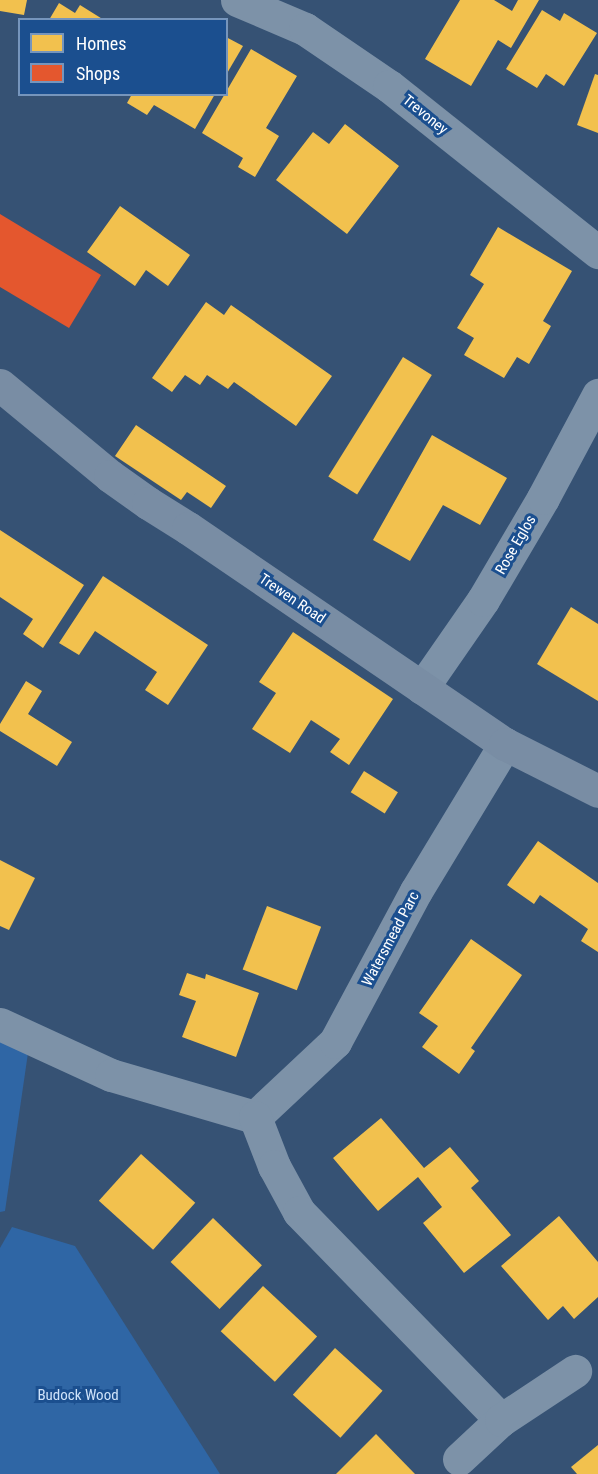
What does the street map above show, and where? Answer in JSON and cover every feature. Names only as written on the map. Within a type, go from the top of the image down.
[{"type":"street","name":"Trevoney","points":[[237,0],[305,29],[389,86],[598,252]]},
{"type":"street","name":"Trewen Road","points":[[0,384],[110,476],[148,503],[505,744],[598,791]]},
{"type":"street","name":"Rose Eglos","points":[[422,688],[483,600],[543,498],[598,395]]},
{"type":"street","name":"Watersmead Parc","points":[[255,1117],[335,1042],[416,891],[505,744]]},
{"type":"street","points":[[0,1024],[111,1075],[255,1117],[274,1167],[299,1212],[501,1420]]},
{"type":"street","points":[[459,1459],[501,1420],[575,1371]]},
{"type":"green space","points":[[0,1032],[29,1046],[5,1211],[0,1212]]},
{"type":"green space","name":"Budock Wood","points":[[12,1227],[75,1246],[220,1474],[0,1474],[0,1248]]},
{"type":"building: Homes","points":[[0,0],[27,0],[24,15],[0,11]]},
{"type":"building: Homes","points":[[460,0],[494,0],[512,11],[518,0],[539,0],[511,48],[498,40],[471,86],[425,59]]},
{"type":"building: Homes","points":[[59,3],[75,13],[80,5],[101,18],[50,18]]},
{"type":"building: Homes","points":[[542,10],[560,21],[564,13],[597,33],[564,86],[546,74],[537,88],[506,69]]},
{"type":"building: Homes","points":[[228,38],[243,46],[228,72]]},
{"type":"building: Homes","points":[[251,49],[297,76],[266,128],[279,136],[255,177],[238,167],[243,158],[202,133],[224,96],[228,96],[228,88]]},
{"type":"building: Homes","points":[[595,74],[598,75],[598,133],[577,125]]},
{"type":"building: Homes","points":[[131,96],[214,96],[195,129],[154,105],[147,115],[127,103]]},
{"type":"building: Homes","points":[[345,124],[399,166],[347,234],[276,180],[313,132],[329,144]]},
{"type":"building: Homes","points":[[120,206],[190,255],[168,286],[146,270],[135,286],[87,252]]},
{"type":"building: Homes","points":[[498,227],[572,271],[543,321],[551,326],[529,364],[517,357],[504,378],[464,355],[474,338],[457,328],[484,284],[470,275]]},
{"type":"building: Homes","points":[[206,302],[224,315],[231,305],[332,376],[296,426],[234,382],[228,389],[207,375],[200,385],[185,375],[172,392],[152,378]]},
{"type":"building: Homes","points":[[403,357],[432,375],[357,495],[328,477]]},
{"type":"building: Homes","points":[[136,425],[226,486],[211,508],[187,492],[181,500],[115,456]]},
{"type":"building: Homes","points":[[432,435],[507,478],[480,525],[443,505],[410,561],[373,540]]},
{"type":"building: Homes","points":[[0,530],[84,585],[43,648],[23,634],[33,619],[0,597]]},
{"type":"building: Homes","points":[[103,576],[208,645],[168,705],[145,690],[157,672],[95,631],[79,655],[59,643]]},
{"type":"building: Homes","points":[[571,607],[598,624],[598,701],[537,664]]},
{"type":"building: Homes","points":[[293,632],[393,699],[349,765],[330,752],[340,739],[311,720],[290,753],[252,729],[276,693],[259,682]]},
{"type":"building: Homes","points":[[26,681],[42,691],[28,714],[72,742],[57,766],[0,731],[0,724]]},
{"type":"building: Homes","points":[[364,771],[398,792],[385,813],[351,792]]},
{"type":"building: Homes","points":[[538,841],[598,883],[598,952],[581,941],[588,929],[540,895],[534,904],[507,885]]},
{"type":"building: Homes","points":[[0,860],[35,878],[9,930],[0,926]]},
{"type":"building: Homes","points":[[267,906],[321,927],[297,990],[243,969]]},
{"type":"building: Homes","points":[[471,939],[522,975],[471,1048],[475,1051],[459,1074],[422,1047],[438,1026],[419,1013]]},
{"type":"building: Homes","points":[[187,973],[205,979],[206,974],[259,993],[236,1057],[182,1037],[196,1001],[179,995]]},
{"type":"building: Homes","points":[[381,1118],[424,1168],[450,1147],[479,1181],[471,1188],[511,1235],[464,1273],[423,1223],[442,1207],[418,1177],[378,1211],[333,1158]]},
{"type":"building: Homes","points":[[141,1154],[195,1203],[153,1250],[99,1201]]},
{"type":"building: Homes","points":[[559,1216],[598,1262],[598,1297],[574,1319],[563,1306],[548,1320],[501,1266]]},
{"type":"building: Homes","points":[[213,1218],[262,1265],[220,1309],[171,1262]]},
{"type":"building: Homes","points":[[263,1286],[317,1336],[275,1382],[221,1331]]},
{"type":"building: Homes","points":[[335,1348],[383,1391],[340,1438],[293,1395]]},
{"type":"building: Homes","points":[[376,1434],[415,1474],[336,1474]]},
{"type":"building: Homes","points":[[598,1445],[598,1474],[577,1474],[571,1467]]},
{"type":"building: Shops","points":[[0,214],[101,275],[69,328],[0,287]]}]
